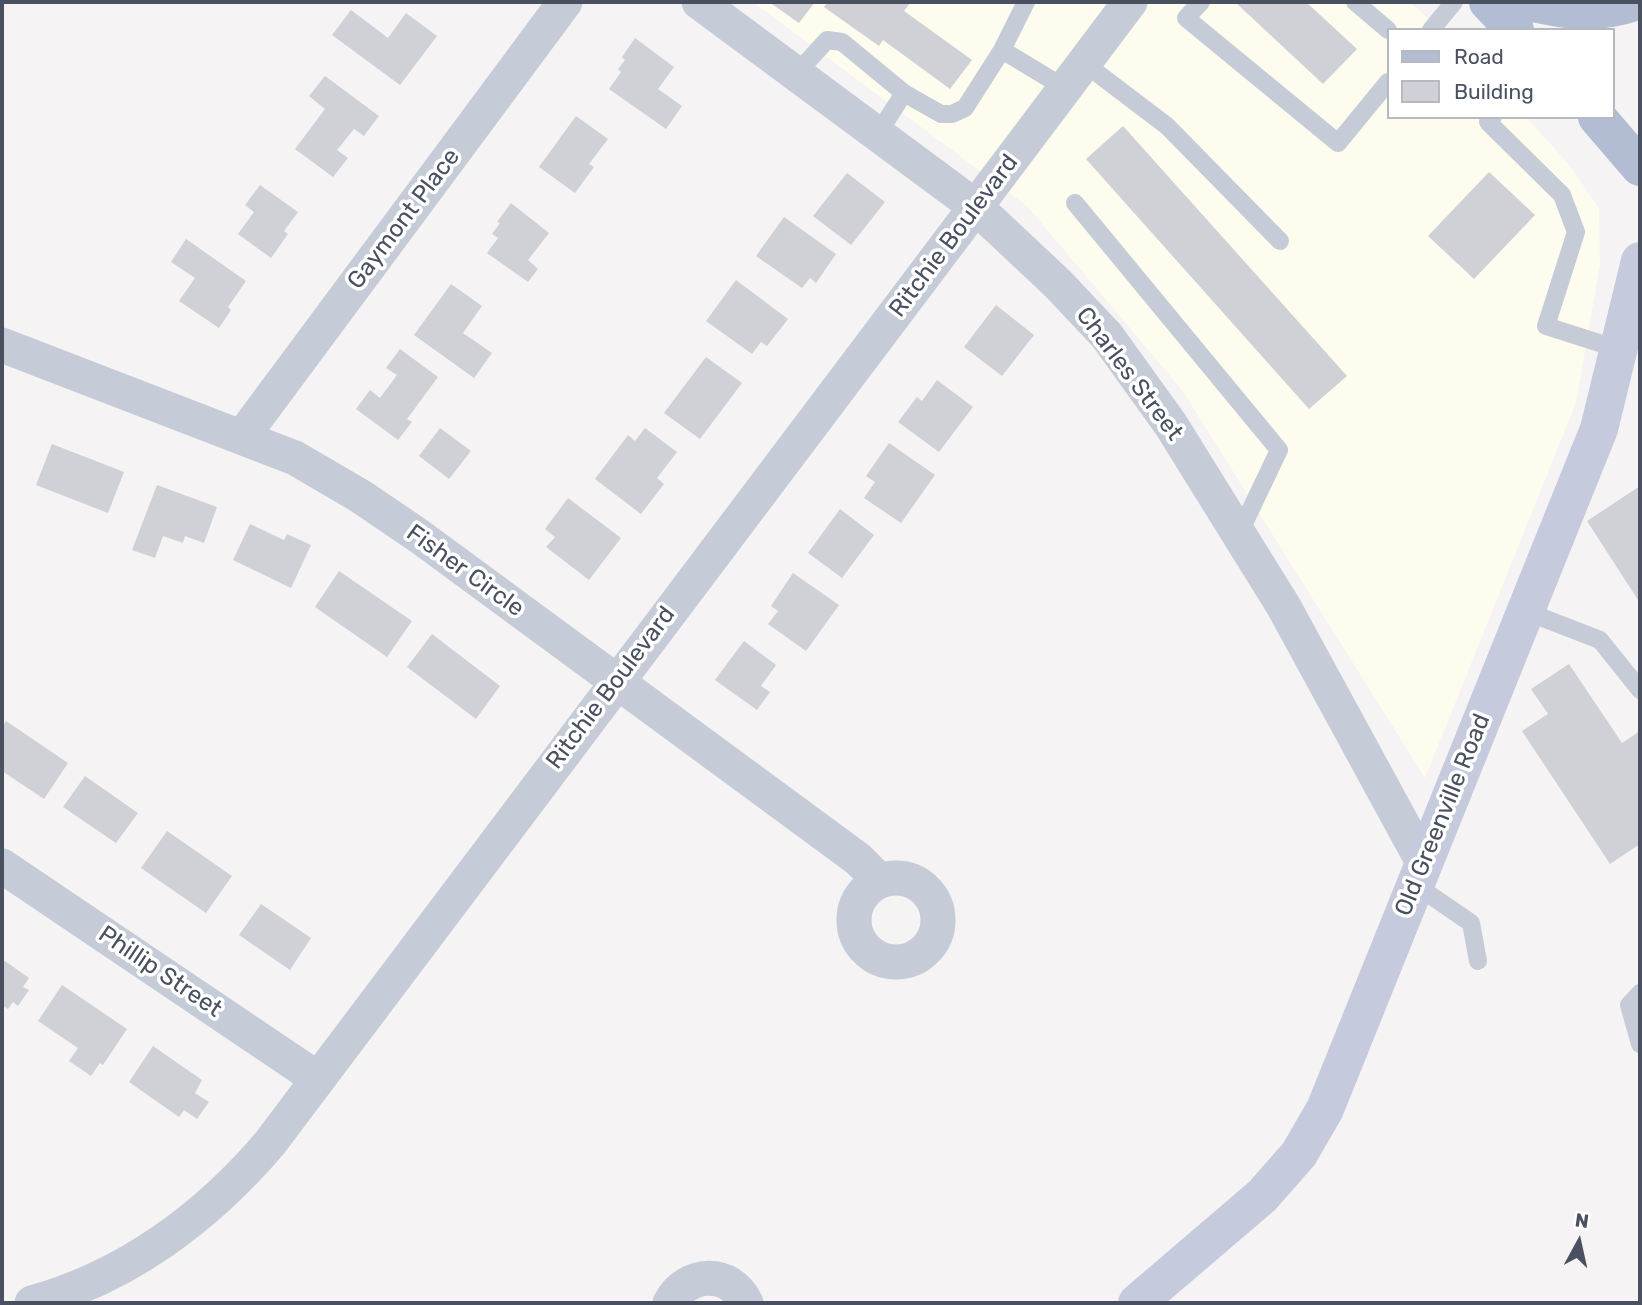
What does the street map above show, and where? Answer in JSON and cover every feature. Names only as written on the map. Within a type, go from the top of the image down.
[{"type":"main road","points":[[1488,2],[1513,28]]},
{"type":"main road","points":[[1529,2],[1582,12],[1616,8],[1635,2]]},
{"type":"main road","points":[[1599,119],[1640,167]]},
{"type":"main road","name":"Old Greenville Road","points":[[1137,1303],[1262,1196],[1299,1154],[1325,1109],[1599,429],[1640,261]]},
{"type":"street","name":"Gaymont Place","points":[[242,437],[565,2]]},
{"type":"street","name":"Charles Street","points":[[699,2],[976,207],[1058,284],[1107,336],[1171,425],[1284,607],[1419,873]]},
{"type":"street","name":"Ritchie Boulevard","points":[[33,1303],[79,1287],[151,1250],[215,1201],[248,1169],[1130,2]]},
{"type":"street","name":"Fisher Circle","points":[[2,345],[295,458],[360,496],[419,536],[858,859],[880,881]]},
{"type":"street","name":"Phillip Street","points":[[2,866],[318,1079]]},
{"type":"street","points":[[670,1303],[685,1284],[709,1277],[732,1285],[746,1303]]},
{"type":"lane","points":[[796,74],[827,40],[842,42],[904,93],[941,114],[952,114],[965,108],[1002,50],[1026,2]]},
{"type":"lane","points":[[1201,2],[1186,18],[1338,143],[1386,84]]},
{"type":"lane","points":[[1355,2],[1386,28]]},
{"type":"lane","points":[[1433,28],[1454,2]]},
{"type":"lane","points":[[1002,50],[1074,76],[1167,127],[1280,241]]},
{"type":"lane","points":[[877,135],[904,93]]},
{"type":"lane","points":[[1491,119],[1488,122],[1562,195],[1576,232],[1546,326],[1619,349]]},
{"type":"lane","points":[[1075,203],[1279,450],[1239,534]]},
{"type":"lane","points":[[1525,611],[1600,640],[1640,690]]},
{"type":"lane","points":[[1419,873],[1471,923],[1478,961]]},
{"type":"lane","points":[[1640,993],[1629,1005],[1640,1044]]},
{"type":"shaded area","points":[[753,2],[1410,2],[1439,28],[1386,28],[1386,119],[1528,119],[1567,162],[1599,208],[1600,264],[1576,403],[1425,778],[1182,390],[1027,206]]},
{"type":"building","points":[[769,2],[815,2],[799,23]]},
{"type":"building","points":[[828,2],[911,2],[904,11],[972,60],[950,89],[883,40],[879,46],[824,7]]},
{"type":"building","points":[[1235,2],[1306,2],[1357,49],[1323,84]]},
{"type":"building","points":[[351,10],[388,38],[406,13],[437,36],[400,85],[332,35]]},
{"type":"building","points":[[635,38],[674,67],[658,89],[682,106],[666,129],[609,89],[621,72],[618,69],[625,60],[622,57]]},
{"type":"building","points":[[325,76],[379,116],[364,136],[354,129],[337,150],[348,158],[333,177],[295,149],[325,109],[309,96]]},
{"type":"building","points":[[576,116],[608,139],[589,164],[594,167],[575,193],[539,167]]},
{"type":"building","points":[[1123,126],[1347,376],[1309,409],[1086,159]]},
{"type":"building","points":[[1489,172],[1535,215],[1474,279],[1428,236]]},
{"type":"building","points":[[847,173],[885,202],[851,245],[813,216]]},
{"type":"building","points":[[260,185],[298,212],[284,231],[288,234],[271,258],[238,234],[254,212],[245,205]]},
{"type":"building","points":[[511,203],[549,233],[528,260],[538,269],[528,282],[487,253],[498,238],[492,234],[500,223],[497,222]]},
{"type":"building","points":[[784,217],[836,254],[816,283],[810,278],[802,288],[756,256]]},
{"type":"building","points":[[186,239],[246,281],[228,307],[231,310],[219,328],[179,301],[195,278],[171,262]]},
{"type":"building","points":[[736,280],[788,319],[767,346],[761,342],[752,354],[706,321]]},
{"type":"building","points":[[451,284],[482,306],[463,333],[492,353],[474,378],[414,335]]},
{"type":"building","points":[[996,305],[1034,335],[1002,376],[964,347]]},
{"type":"building","points":[[400,349],[438,377],[407,419],[412,422],[398,440],[356,409],[370,390],[380,398],[397,375],[386,368]]},
{"type":"building","points":[[706,357],[742,383],[700,439],[664,413]]},
{"type":"building","points":[[937,380],[973,407],[939,452],[898,422],[917,397],[922,401]]},
{"type":"building","points":[[440,428],[471,451],[449,479],[419,456]]},
{"type":"building","points":[[645,428],[677,452],[657,478],[664,484],[641,514],[595,479],[628,435],[635,441]]},
{"type":"building","points":[[889,443],[935,475],[901,523],[864,498],[875,482],[866,476]]},
{"type":"building","points":[[52,444],[124,472],[108,513],[36,485]]},
{"type":"building","points":[[157,485],[217,507],[204,543],[185,536],[183,543],[163,536],[155,558],[132,550]]},
{"type":"building","points":[[1640,486],[1640,603],[1587,521]]},
{"type":"building","points":[[568,498],[621,538],[589,580],[546,547],[555,537],[545,529]]},
{"type":"building","points":[[840,509],[874,535],[842,578],[808,553]]},
{"type":"building","points":[[250,524],[284,540],[287,534],[311,545],[291,588],[233,560]]},
{"type":"building","points":[[339,571],[412,621],[387,657],[315,607]]},
{"type":"building","points":[[793,573],[839,605],[806,651],[768,624],[778,611],[771,606]]},
{"type":"building","points":[[432,634],[500,686],[476,719],[407,667]]},
{"type":"building","points":[[744,641],[776,665],[761,686],[770,692],[757,710],[715,680]]},
{"type":"building","points":[[1569,664],[1622,743],[1640,731],[1640,844],[1610,864],[1522,731],[1548,714],[1531,689]]},
{"type":"building","points":[[6,721],[68,763],[44,799],[2,771],[2,727]]},
{"type":"building","points":[[85,776],[138,813],[116,843],[63,807]]},
{"type":"building","points":[[167,831],[232,876],[206,913],[141,868]]},
{"type":"building","points":[[261,904],[311,938],[290,970],[239,935]]},
{"type":"building","points":[[2,959],[29,978],[23,987],[29,990],[18,1006],[13,1002],[8,1009],[2,1005]]},
{"type":"building","points":[[62,985],[127,1029],[103,1065],[100,1063],[91,1076],[69,1061],[78,1048],[38,1021]]},
{"type":"building","points":[[153,1046],[202,1080],[195,1093],[209,1102],[197,1119],[184,1110],[179,1117],[129,1082]]}]
